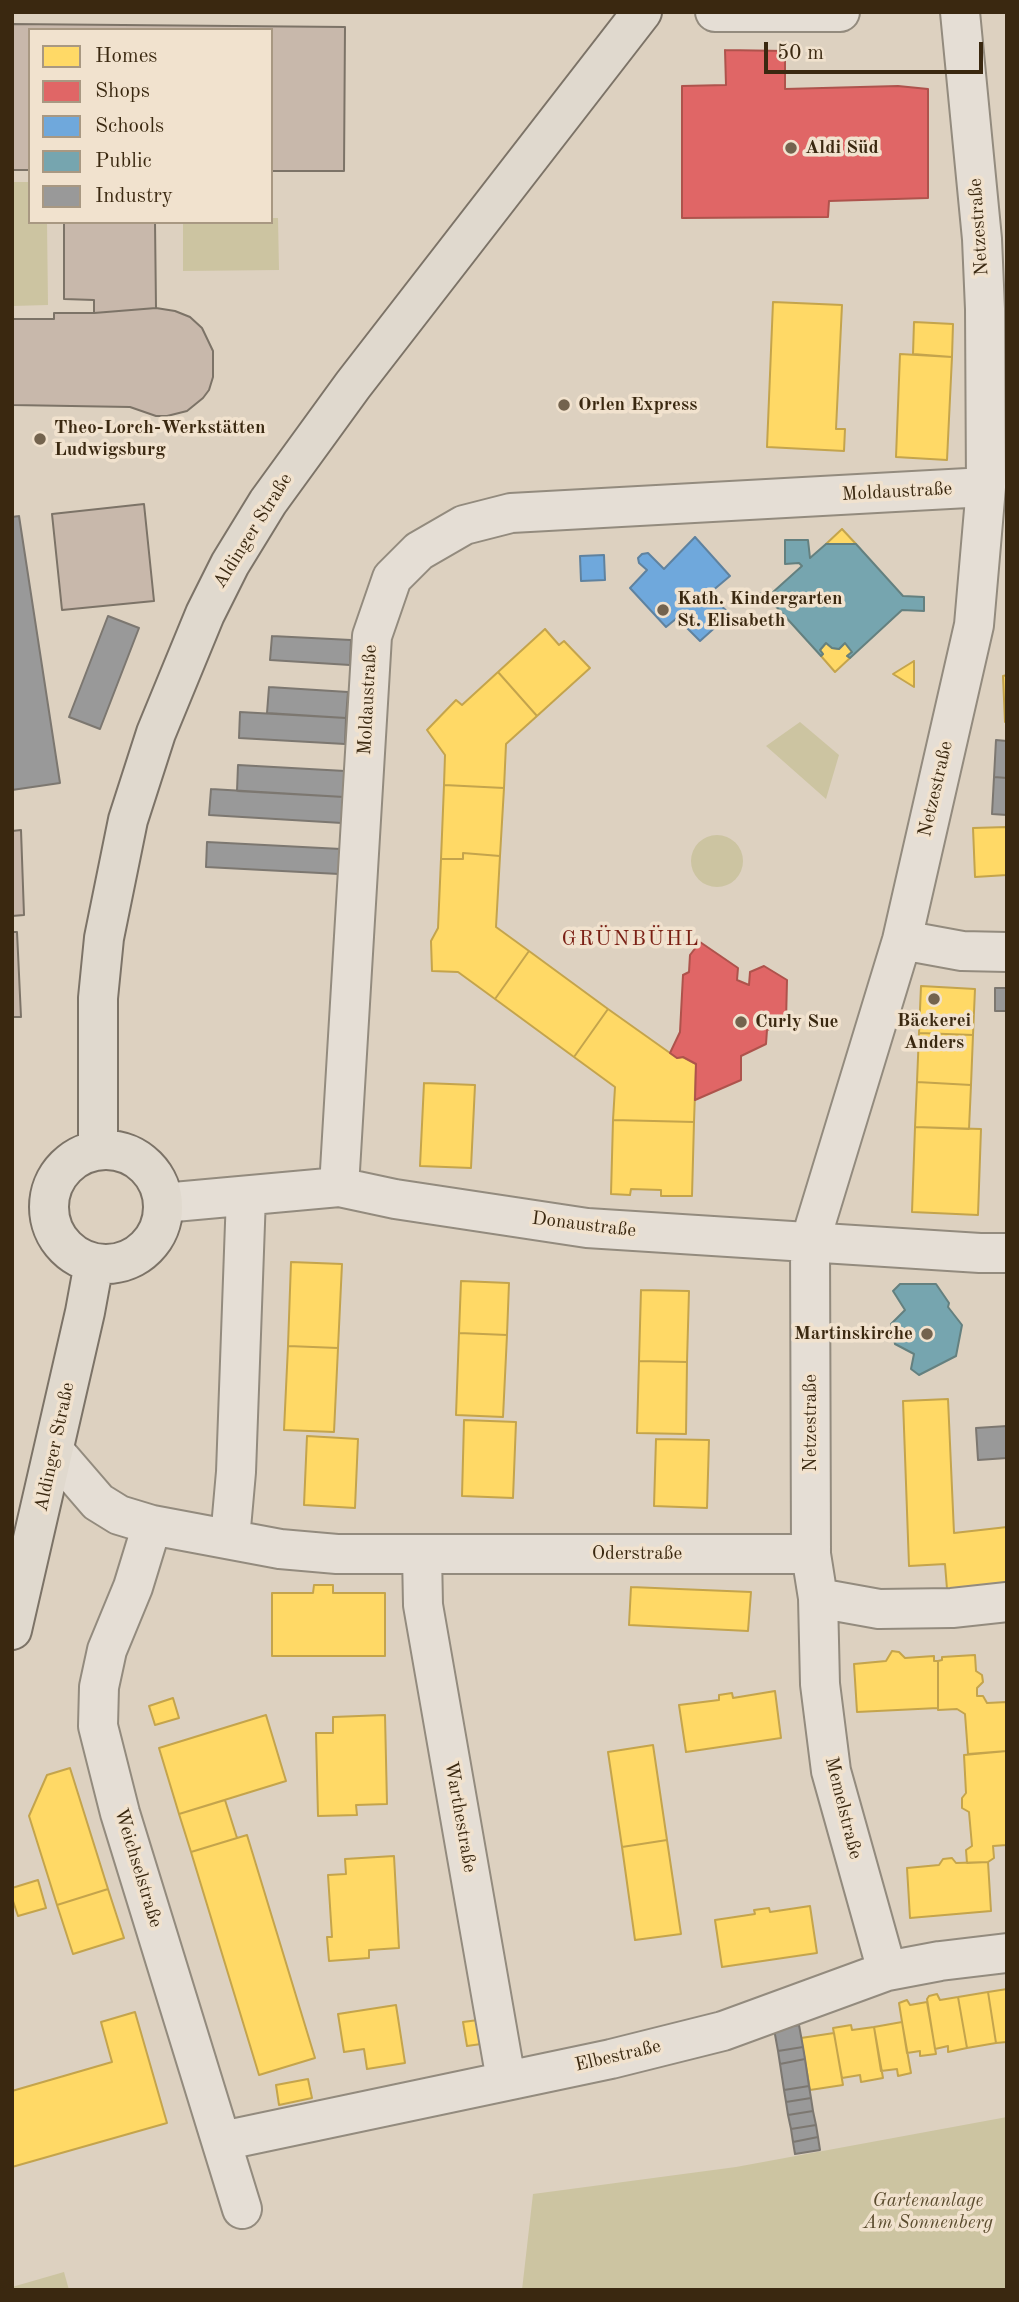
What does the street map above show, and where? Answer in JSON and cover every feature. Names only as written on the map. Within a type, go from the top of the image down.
[{"type":"main road","name":"Aldinger Straße","points":[[98,1150],[97,998],[104,938],[132,808],[156,733],[205,614],[230,564],[268,502],[352,385],[642,12]]},
{"type":"main road","points":[[98,1150],[117,1150],[134,1157],[149,1169],[159,1185],[163,1203],[162,1221],[155,1237],[129,1260],[112,1264],[94,1263],[76,1255],[61,1241],[52,1224],[50,1204],[52,1189],[59,1175],[70,1163],[98,1150]]},
{"type":"main road","name":"Aldinger Straße","points":[[12,1630],[94,1263]]},
{"type":"street","points":[[715,12],[840,12]]},
{"type":"street","name":"Netzestraße","points":[[811,1554],[810,1242],[902,940],[990,625],[986,487],[996,309],[982,239],[960,12]]},
{"type":"street","name":"Moldaustraße","points":[[339,1188],[372,636],[392,578],[419,551],[464,525],[510,513],[986,487]]},
{"type":"street","points":[[902,940],[962,951],[1007,952]]},
{"type":"street","name":"Donaustraße","points":[[163,1203],[339,1188],[587,1228],[980,1254],[1007,1253]]},
{"type":"street","points":[[230,1539],[237,1445],[246,1196]]},
{"type":"street","name":"Oderstraße","points":[[54,1451],[98,1502],[118,1515],[152,1525],[280,1549],[326,1553],[422,1554],[811,1554]]},
{"type":"street","name":"Weichselstraße","points":[[152,1525],[133,1587],[107,1650],[99,1687],[98,1726],[120,1813],[242,2209]]},
{"type":"street","name":"Warthestraße","points":[[422,1554],[423,1605],[506,2080]]},
{"type":"street","points":[[811,1554],[818,1598],[879,1609],[952,1608],[1007,1602]]},
{"type":"street","name":"Memelstraße","points":[[818,1598],[821,1684],[831,1772],[887,1971]]},
{"type":"street","name":"Elbestraße","points":[[222,2141],[611,2059],[723,2031],[887,1971],[1007,1953]]},
{"type":"green space","points":[[12,182],[28,182],[28,224],[47,224],[48,305],[12,306]]},
{"type":"green space","points":[[273,218],[278,218],[279,270],[183,271],[183,224],[273,224]]},
{"type":"green space","points":[[800,722],[839,755],[826,799],[766,746]]},
{"type":"green space","points":[[717,835],[736,842],[743,861],[736,880],[717,887],[698,880],[691,861],[698,842]]},
{"type":"green space","name":"Gartenanlage Am Sonnenberg","points":[[1007,2117],[1007,2290],[522,2290],[533,2194],[736,2167]]},
{"type":"green space","points":[[64,2272],[69,2290],[12,2290],[12,2287]]},
{"type":"building: Homes","points":[[773,302],[842,305],[836,429],[845,429],[844,451],[767,447]]},
{"type":"building: Homes","points":[[914,322],[953,324],[952,357],[913,354]]},
{"type":"building: Homes","points":[[900,354],[952,357],[947,460],[896,457]]},
{"type":"building: Homes","points":[[842,529],[856,544],[826,544]]},
{"type":"building: Homes","points":[[545,629],[559,645],[564,641],[590,668],[537,716],[498,672]]},
{"type":"building: Homes","points":[[826,643],[839,649],[845,643],[852,652],[847,656],[850,658],[835,672],[821,656],[823,654],[820,650]]},
{"type":"building: Homes","points":[[914,661],[914,687],[893,674]]},
{"type":"building: Homes","points":[[498,672],[537,716],[506,744],[504,788],[444,785],[445,755],[427,730],[456,700],[462,705]]},
{"type":"building: Homes","points":[[1007,675],[1007,722],[1005,722],[1003,676]]},
{"type":"building: Homes","points":[[444,785],[504,788],[500,856],[463,853],[463,859],[441,859]]},
{"type":"building: Homes","points":[[1007,827],[1007,875],[975,877],[973,828]]},
{"type":"building: Homes","points":[[463,853],[500,856],[496,927],[529,951],[495,999],[458,972],[432,971],[431,941],[438,928],[441,859],[463,859]]},
{"type":"building: Homes","points":[[529,951],[608,1009],[574,1057],[495,999]]},
{"type":"building: Homes","points":[[921,986],[975,989],[973,1035],[919,1033]]},
{"type":"building: Homes","points":[[608,1009],[677,1058],[683,1057],[696,1064],[694,1122],[613,1120],[615,1087],[574,1057]]},
{"type":"building: Homes","points":[[919,1033],[973,1035],[971,1085],[917,1082]]},
{"type":"building: Homes","points":[[917,1082],[971,1085],[969,1129],[915,1127]]},
{"type":"building: Homes","points":[[424,1083],[475,1085],[471,1168],[420,1166]]},
{"type":"building: Homes","points":[[613,1120],[694,1122],[692,1196],[661,1196],[661,1190],[631,1189],[630,1195],[611,1194]]},
{"type":"building: Homes","points":[[915,1127],[981,1129],[978,1215],[912,1212]]},
{"type":"building: Homes","points":[[291,1262],[342,1264],[338,1348],[288,1346]]},
{"type":"building: Homes","points":[[461,1281],[509,1283],[507,1335],[459,1333]]},
{"type":"building: Homes","points":[[641,1290],[689,1291],[687,1362],[639,1361]]},
{"type":"building: Homes","points":[[459,1333],[507,1335],[503,1417],[456,1415]]},
{"type":"building: Homes","points":[[288,1346],[338,1348],[334,1432],[284,1430]]},
{"type":"building: Homes","points":[[639,1361],[687,1362],[686,1434],[637,1433]]},
{"type":"building: Homes","points":[[948,1399],[954,1533],[1007,1527],[1007,1583],[947,1589],[945,1564],[909,1566],[903,1401]]},
{"type":"building: Homes","points":[[464,1420],[516,1422],[513,1498],[462,1496]]},
{"type":"building: Homes","points":[[307,1436],[358,1439],[355,1508],[304,1505]]},
{"type":"building: Homes","points":[[656,1439],[709,1440],[707,1508],[654,1506]]},
{"type":"building: Homes","points":[[314,1585],[333,1585],[333,1593],[385,1593],[385,1656],[272,1656],[272,1593],[313,1593]]},
{"type":"building: Homes","points":[[631,1587],[751,1592],[748,1631],[629,1625]]},
{"type":"building: Homes","points":[[892,1651],[899,1652],[905,1658],[934,1656],[934,1661],[938,1661],[938,1708],[857,1712],[854,1664],[886,1661]]},
{"type":"building: Homes","points":[[975,1655],[976,1671],[982,1675],[983,1682],[977,1688],[977,1696],[983,1696],[987,1703],[1007,1702],[1007,1751],[968,1754],[965,1714],[957,1709],[938,1710],[938,1661],[942,1660],[942,1657]]},
{"type":"building: Homes","points":[[775,1691],[781,1738],[686,1752],[679,1705],[719,1700],[719,1695],[732,1693],[733,1698]]},
{"type":"building: Homes","points":[[173,1698],[179,1718],[155,1725],[149,1706]]},
{"type":"building: Homes","points":[[266,1715],[286,1781],[179,1814],[159,1748]]},
{"type":"building: Homes","points":[[385,1715],[387,1804],[356,1805],[357,1815],[318,1816],[316,1733],[333,1733],[333,1717]]},
{"type":"building: Homes","points":[[653,1745],[667,1840],[622,1847],[608,1752]]},
{"type":"building: Homes","points":[[1007,1751],[1007,1845],[993,1846],[994,1858],[988,1862],[967,1863],[966,1850],[972,1846],[969,1812],[962,1808],[962,1798],[966,1793],[964,1755]]},
{"type":"building: Homes","points":[[70,1768],[108,1889],[57,1905],[29,1816],[47,1775]]},
{"type":"building: Homes","points":[[225,1800],[237,1838],[191,1852],[179,1814]]},
{"type":"building: Homes","points":[[247,1835],[315,2058],[259,2075],[191,1852]]},
{"type":"building: Homes","points":[[667,1840],[681,1934],[635,1940],[622,1847]]},
{"type":"building: Homes","points":[[394,1856],[399,1948],[369,1950],[369,1958],[329,1961],[327,1937],[332,1937],[328,1875],[346,1874],[345,1859]]},
{"type":"building: Homes","points":[[952,1858],[956,1863],[988,1862],[991,1911],[910,1918],[907,1868],[939,1865],[943,1859]]},
{"type":"building: Homes","points":[[38,1880],[46,1908],[18,1916],[12,1888]]},
{"type":"building: Homes","points":[[108,1889],[124,1938],[73,1954],[57,1905]]},
{"type":"building: Homes","points":[[810,1906],[817,1953],[722,1967],[715,1920],[755,1914],[754,1910],[769,1908],[770,1912]]},
{"type":"building: Homes","points":[[1007,1989],[1007,2042],[996,2043],[988,1992]]},
{"type":"building: Homes","points":[[988,1992],[996,2043],[967,2048],[958,1997]]},
{"type":"building: Homes","points":[[937,1994],[940,2000],[958,1997],[967,2048],[948,2052],[948,2046],[935,2049],[927,1999]]},
{"type":"building: Homes","points":[[907,2000],[910,2005],[927,2002],[936,2054],[920,2056],[920,2051],[907,2053],[899,2003]]},
{"type":"building: Homes","points":[[396,2005],[405,2063],[367,2069],[364,2049],[344,2052],[338,2014]]},
{"type":"building: Homes","points":[[135,2012],[167,2123],[12,2167],[12,2091],[112,2062],[101,2022]]},
{"type":"building: Homes","points":[[478,2020],[481,2044],[467,2046],[463,2022]]},
{"type":"building: Homes","points":[[902,2022],[911,2073],[898,2076],[897,2069],[881,2071],[874,2027]]},
{"type":"building: Homes","points":[[851,2025],[852,2030],[874,2027],[883,2078],[861,2082],[860,2075],[842,2078],[833,2028]]},
{"type":"building: Homes","points":[[834,2033],[843,2085],[810,2090],[801,2038]]},
{"type":"building: Homes","points":[[308,2079],[312,2098],[279,2105],[276,2085]]},
{"type":"building: Shops","points":[[725,50],[785,51],[785,89],[898,86],[928,89],[928,198],[829,201],[828,217],[682,218],[682,86],[726,85]]},
{"type":"building: Shops","points":[[700,942],[738,968],[737,980],[749,985],[750,972],[764,966],[787,980],[786,1022],[767,1030],[766,1044],[741,1056],[741,1080],[695,1100],[696,1064],[670,1053],[680,1032],[683,975],[689,972],[690,955]]},
{"type":"building: Schools","points":[[695,537],[730,576],[711,592],[730,614],[700,641],[677,618],[666,627],[630,588],[647,570],[639,563],[638,558],[642,554],[648,553],[664,569]]},
{"type":"building: Schools","points":[[604,555],[605,580],[581,581],[580,556]]},
{"type":"building: Public","points":[[785,540],[808,540],[810,558],[826,544],[856,544],[903,596],[924,597],[924,611],[902,610],[850,658],[847,656],[852,652],[845,643],[839,649],[826,643],[820,650],[823,654],[821,656],[772,602],[754,603],[753,594],[772,593],[802,566],[799,563],[785,564]]},
{"type":"building: Public","name":"Martinskirche","points":[[900,1284],[936,1284],[949,1303],[948,1307],[962,1325],[956,1356],[919,1375],[911,1369],[914,1354],[895,1344],[891,1324],[905,1310],[893,1291]]},
{"type":"building: Industry","points":[[19,516],[60,783],[12,790],[12,517]]},
{"type":"building: Industry","points":[[108,616],[139,628],[100,729],[69,717]]},
{"type":"building: Industry","points":[[272,636],[351,640],[350,665],[270,660]]},
{"type":"building: Industry","points":[[269,687],[348,692],[346,718],[267,713]]},
{"type":"building: Industry","points":[[240,712],[346,718],[345,744],[239,738]]},
{"type":"building: Industry","points":[[996,740],[1007,741],[1007,778],[994,777]]},
{"type":"building: Industry","points":[[238,765],[345,771],[344,797],[237,791]]},
{"type":"building: Industry","points":[[994,777],[1007,778],[1007,815],[992,814]]},
{"type":"building: Industry","points":[[211,789],[344,797],[342,823],[209,815]]},
{"type":"building: Industry","points":[[207,842],[341,849],[339,874],[206,867]]},
{"type":"building: Industry","points":[[995,988],[1007,988],[1007,1011],[995,1011]]},
{"type":"building: Industry","points":[[1007,1426],[1007,1458],[978,1460],[976,1428]]},
{"type":"building: Industry","points":[[799,2025],[803,2047],[778,2051],[774,2029]]},
{"type":"building: Industry","points":[[803,2047],[805,2059],[780,2064],[778,2051]]},
{"type":"building: Industry","points":[[805,2059],[809,2086],[784,2090],[780,2064]]},
{"type":"building: Industry","points":[[809,2086],[811,2098],[786,2102],[784,2090]]},
{"type":"building: Industry","points":[[811,2098],[813,2111],[788,2115],[786,2102]]},
{"type":"building: Industry","points":[[813,2111],[816,2125],[791,2129],[788,2115]]},
{"type":"building: Industry","points":[[816,2125],[818,2137],[793,2142],[791,2129]]},
{"type":"building: Industry","points":[[818,2137],[820,2150],[795,2154],[793,2142]]},
{"type":"building: Other","points":[[12,24],[345,27],[344,171],[273,171],[273,28],[28,28],[28,170],[12,170]]},
{"type":"building: Other","points":[[64,224],[155,224],[156,308],[94,313],[94,300],[64,299]]},
{"type":"building: Other","points":[[156,308],[190,317],[202,328],[213,351],[213,377],[209,390],[187,411],[156,416],[130,407],[12,405],[12,319],[54,319],[54,313]]},
{"type":"building: Other","points":[[144,504],[154,601],[62,610],[52,514]]},
{"type":"building: Other","points":[[21,830],[24,915],[12,916],[12,831]]},
{"type":"building: Other","points":[[12,932],[17,932],[21,1017],[12,1017]]},
{"type":"place","name":"Aldi Süd","points":[[791,148]]},
{"type":"place","name":"Orlen Express","points":[[564,405]]},
{"type":"place","name":"Theo-Lorch-Werkstätten Ludwigsburg","points":[[40,439]]},
{"type":"place","name":"Kath. Kindergarten St. Elisabeth","points":[[663,610]]},
{"type":"place","name":"Bäckerei Anders","points":[[934,999]]},
{"type":"place","name":"Curly Sue","points":[[741,1022]]},
{"type":"place","name":"Martinskirche","points":[[927,1334]]},
{"type":"district","name":"GRÜNBÜHL","points":[[631,939]]}]
